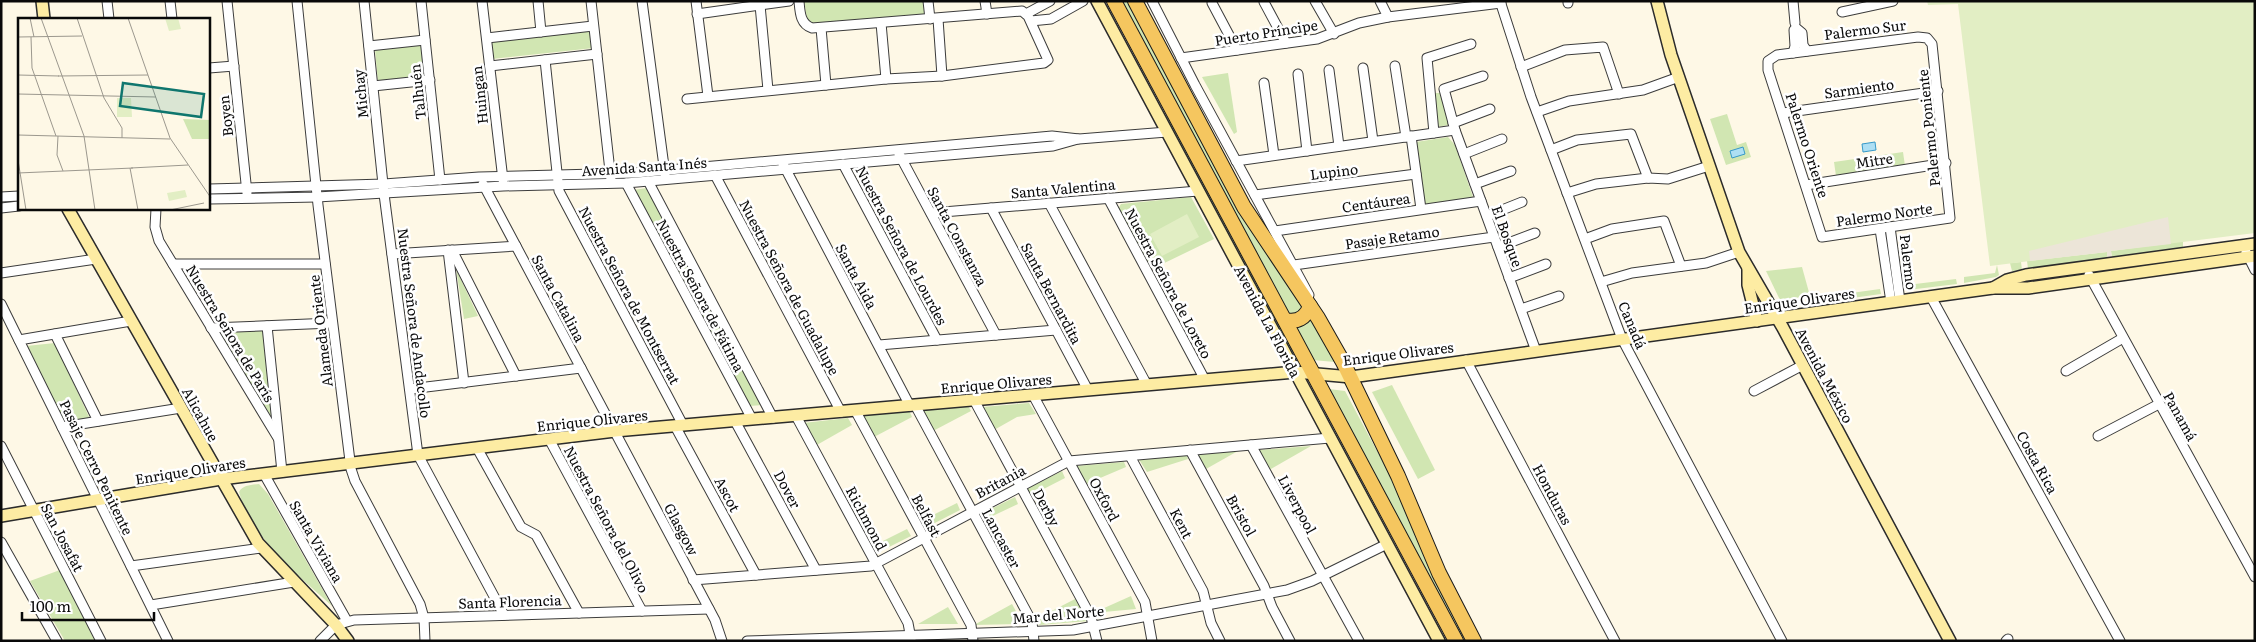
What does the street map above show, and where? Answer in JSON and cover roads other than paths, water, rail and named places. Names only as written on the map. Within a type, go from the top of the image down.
[{"type":"main road","name":"Avenida La Florida","points":[[1114,1],[1456,641]]},
{"type":"main road","points":[[1136,1],[1244,207],[1314,312],[1351,377],[1398,476],[1439,573],[1474,641]]},
{"type":"main road","points":[[1285,320],[1301,319],[1314,312]]},
{"type":"street","points":[[42,1],[44,18]]},
{"type":"street","points":[[108,1],[109,18]]},
{"type":"street","points":[[170,1],[172,18]]},
{"type":"street","name":"Boyen","points":[[227,1],[248,198]]},
{"type":"street","name":"Alameda Oriente","points":[[297,1],[317,198],[350,464],[355,482],[418,599],[424,618],[425,641]]},
{"type":"street","name":"Michay","points":[[364,1],[384,189]]},
{"type":"street","name":"Talhuén","points":[[421,1],[440,180]]},
{"type":"street","name":"Huingan","points":[[482,1],[503,186]]},
{"type":"street","points":[[538,1],[541,32]]},
{"type":"street","points":[[591,1],[611,179]]},
{"type":"street","points":[[642,1],[665,175]]},
{"type":"street","points":[[696,1],[708,96]]},
{"type":"street","points":[[697,14],[789,1]]},
{"type":"street","points":[[799,1],[802,20],[806,26],[821,28],[1016,11],[1029,17],[1051,19],[1084,1]]},
{"type":"street","points":[[928,1],[934,19],[942,76]]},
{"type":"street","points":[[985,1],[986,14]]},
{"type":"street","points":[[1029,17],[1050,1]]},
{"type":"street","name":"Avenida La Florida","points":[[1097,1],[1438,641]]},
{"type":"street","points":[[1152,1],[1236,161],[1294,265],[1314,312]]},
{"type":"street","points":[[1316,1],[1334,34]]},
{"type":"street","points":[[1380,1],[1388,17]]},
{"type":"street","name":"Avenida México","points":[[1657,1],[1679,77],[1740,252],[1778,318],[1950,641]]},
{"type":"street","points":[[1792,1],[1796,23]]},
{"type":"street","points":[[1842,12],[1893,1]]},
{"type":"street","points":[[1264,2],[1286,43]]},
{"type":"street","name":"Puerto Príncipe","points":[[1181,58],[1317,39],[1359,24],[1388,17],[1500,2]]},
{"type":"street","name":"Canadá","points":[[1500,2],[1537,112],[1622,339],[1782,641]]},
{"type":"street","points":[[1212,3],[1237,50]]},
{"type":"street","points":[[760,5],[768,90]]},
{"type":"street","points":[[686,99],[886,79],[942,76],[1046,62],[1048,58],[1029,17]]},
{"type":"street","points":[[881,23],[886,79]]},
{"type":"street","points":[[487,38],[594,26]]},
{"type":"street","points":[[821,28],[826,85]]},
{"type":"street","name":"Palermo Sur","points":[[1793,53],[1794,30],[1796,28],[1802,33],[1803,45],[1807,51]]},
{"type":"street","name":"Palermo Sur","points":[[1768,62],[1777,55],[1918,36],[1927,38]]},
{"type":"street","name":"Palermo Poniente","points":[[1927,38],[1932,44],[1946,163],[1950,218]]},
{"type":"street","points":[[369,46],[425,40]]},
{"type":"street","points":[[1434,133],[1427,58],[1471,44]]},
{"type":"street","points":[[1521,67],[1566,50],[1603,47],[1619,94]]},
{"type":"street","points":[[490,66],[596,54]]},
{"type":"street","name":"Nuestra Señora de Montserrat","points":[[545,60],[558,180],[562,196],[679,426]]},
{"type":"street","name":"Palermo Oriente","points":[[1768,62],[1768,70],[1822,237]]},
{"type":"street","points":[[210,68],[234,66]]},
{"type":"street","points":[[1395,66],[1421,209]]},
{"type":"street","points":[[1363,68],[1373,142]]},
{"type":"street","points":[[1329,70],[1339,146]]},
{"type":"street","points":[[1298,74],[1308,150]]},
{"type":"street","name":"El Bosque","points":[[1483,76],[1444,89],[1454,127],[1536,351]]},
{"type":"street","points":[[1537,112],[1569,101],[1642,90],[1679,77]]},
{"type":"street","points":[[373,86],[430,80]]},
{"type":"street","points":[[1264,83],[1274,155]]},
{"type":"street","name":"Sarmiento","points":[[1783,113],[1938,91]]},
{"type":"street","points":[[1236,161],[1434,133],[1454,127],[1490,109]]},
{"type":"street","name":"Avenida Santa Inés","points":[[611,179],[626,183],[648,181],[665,175],[715,175],[902,159],[1053,146],[1079,139],[1167,132]]},
{"type":"street","points":[[1551,150],[1577,140],[1631,134],[1648,178]]},
{"type":"street","name":"Avenida Santa Inés","points":[[210,189],[316,186],[384,189],[503,186],[558,180],[665,175],[781,159],[1052,136],[1079,139]]},
{"type":"street","points":[[1464,154],[1502,139]]},
{"type":"street","name":"Santa Constanza","points":[[896,150],[996,335]]},
{"type":"street","name":"Santa Aida","points":[[781,159],[784,169],[913,405]]},
{"type":"street","name":"Mitre","points":[[1806,185],[1946,163]]},
{"type":"street","name":"Nuestra Señora de Lourdes","points":[[843,164],[937,340]]},
{"type":"street","points":[[1567,193],[1596,184],[1648,178],[1668,179],[1710,166]]},
{"type":"street","points":[[1475,184],[1511,171]]},
{"type":"street","name":"Lupino","points":[[1255,195],[1416,174]]},
{"type":"street","name":"Nuestra Señora de Guadalupe","points":[[715,175],[841,412]]},
{"type":"street","name":"Avenida Santa Inés","points":[[210,199],[317,198],[440,180],[479,177],[502,176],[558,180]]},
{"type":"street","name":"Santa Catalina","points":[[479,177],[615,431]]},
{"type":"street","name":"Nuestra Señora de Fátima","points":[[648,181],[772,418]]},
{"type":"street","name":"Nuestra Señora de Fátima","points":[[626,183],[752,419]]},
{"type":"street","name":"Nuestra Señora de Andacollo","points":[[384,189],[418,456]]},
{"type":"street","name":"Santa Valentina","points":[[931,213],[1198,191]]},
{"type":"street","points":[[1,198],[18,196]]},
{"type":"street","name":"Nuestra Señora de Loreto","points":[[1108,198],[1205,380]]},
{"type":"street","name":"Centáurea","points":[[1275,231],[1481,200]]},
{"type":"street","points":[[1487,216],[1522,202]]},
{"type":"street","points":[[1049,203],[1147,385]]},
{"type":"street","points":[[1,208],[18,206]]},
{"type":"street","name":"Santa Bernardita","points":[[991,208],[1088,390]]},
{"type":"street","name":"Alicahue","points":[[69,210],[261,548],[294,582],[342,623],[348,641]]},
{"type":"street","name":"Nuestra Señora de París","points":[[156,210],[157,236],[278,438],[282,472]]},
{"type":"street","name":"Palermo Norte","points":[[1822,237],[1950,218]]},
{"type":"street","points":[[1585,239],[1612,229],[1664,221],[1681,266]]},
{"type":"street","name":"Palermo","points":[[1890,227],[1895,302]]},
{"type":"street","name":"Palermo","points":[[1880,229],[1895,302]]},
{"type":"street","points":[[1498,247],[1535,233]]},
{"type":"street","name":"Pasaje Retamo","points":[[1294,265],[1494,236]]},
{"type":"street","points":[[2249,244],[2255,270]]},
{"type":"street","name":"Enrique Olivares","points":[[1993,288],[2015,278],[2249,244]]},
{"type":"street","points":[[392,254],[516,246]]},
{"type":"street","points":[[450,250],[454,264],[464,382]]},
{"type":"street","points":[[1601,282],[1632,273],[1706,263],[1740,252]]},
{"type":"street","name":"Enrique Olivares","points":[[1,516],[221,479],[615,431],[1295,372],[1351,377],[1993,288],[2028,288],[2251,257]]},
{"type":"street","points":[[1,274],[96,259]]},
{"type":"street","points":[[173,264],[325,264]]},
{"type":"street","points":[[454,264],[516,376]]},
{"type":"street","points":[[1509,278],[1546,264]]},
{"type":"street","name":"Panamá","points":[[2088,266],[2090,279],[2255,577]]},
{"type":"street","points":[[1748,268],[1748,285],[1757,321]]},
{"type":"street","points":[[1521,309],[1559,296]]},
{"type":"street","name":"Costa Rica","points":[[1931,297],[2120,641]]},
{"type":"street","name":"Pasaje Cerro Penitente","points":[[1,304],[168,641]]},
{"type":"street","points":[[19,340],[131,321]]},
{"type":"street","points":[[211,328],[332,323]]},
{"type":"street","points":[[266,326],[278,438]]},
{"type":"street","points":[[879,345],[1056,330]]},
{"type":"street","points":[[55,334],[98,421]]},
{"type":"street","points":[[2066,371],[2123,338]]},
{"type":"street","name":"Honduras","points":[[1466,360],[1615,641]]},
{"type":"street","points":[[1754,391],[1803,366]]},
{"type":"street","points":[[410,389],[581,368]]},
{"type":"street","name":"Oxford","points":[[1033,395],[1145,602],[1152,641]]},
{"type":"street","name":"Derby","points":[[974,400],[1095,627],[1097,641]]},
{"type":"street","points":[[2098,436],[2159,404]]},
{"type":"street","name":"Lancaster","points":[[913,405],[1032,622],[1034,641]]},
{"type":"street","points":[[62,427],[181,408]]},
{"type":"street","name":"Belfast","points":[[855,410],[971,625],[972,637]]},
{"type":"street","name":"Richmond","points":[[796,416],[908,622],[911,638]]},
{"type":"street","name":"Dover","points":[[735,421],[816,570]]},
{"type":"street","name":"Ascot","points":[[679,426],[756,575]]},
{"type":"street","name":"Glasgow","points":[[615,431],[694,580],[722,641]]},
{"type":"street","name":"Britania","points":[[694,580],[876,564],[1069,461],[1330,438]]},
{"type":"street","name":"Nuestra Señora del Olivo","points":[[549,440],[642,611]]},
{"type":"street","name":"Liverpool","points":[[1250,445],[1358,641]]},
{"type":"street","name":"San Josafat","points":[[1,446],[28,501],[36,510],[101,641]]},
{"type":"street","points":[[476,448],[521,527],[536,535],[579,613]]},
{"type":"street","name":"Bristol","points":[[1190,450],[1290,641]]},
{"type":"street","points":[[418,456],[504,616]]},
{"type":"street","name":"Kent","points":[[1130,456],[1203,591],[1211,622],[1220,641]]},
{"type":"street","name":"Santa Viviana","points":[[264,474],[342,623]]},
{"type":"street","points":[[1,542],[57,641]]},
{"type":"street","name":"Mar del Norte","points":[[747,641],[972,637],[1095,627],[1294,588],[1323,576],[1387,544]]},
{"type":"street","points":[[131,566],[261,548]]},
{"type":"street","points":[[151,605],[294,582]]},
{"type":"street","name":"Santa Florencia","points":[[342,623],[424,618],[709,610]]},
{"type":"street","points":[[320,641],[342,623]]},
{"type":"water","points":[[1875,142],[1876,150],[1863,152],[1862,144]]},
{"type":"water","points":[[1743,147],[1745,154],[1732,158],[1730,151]]}]
